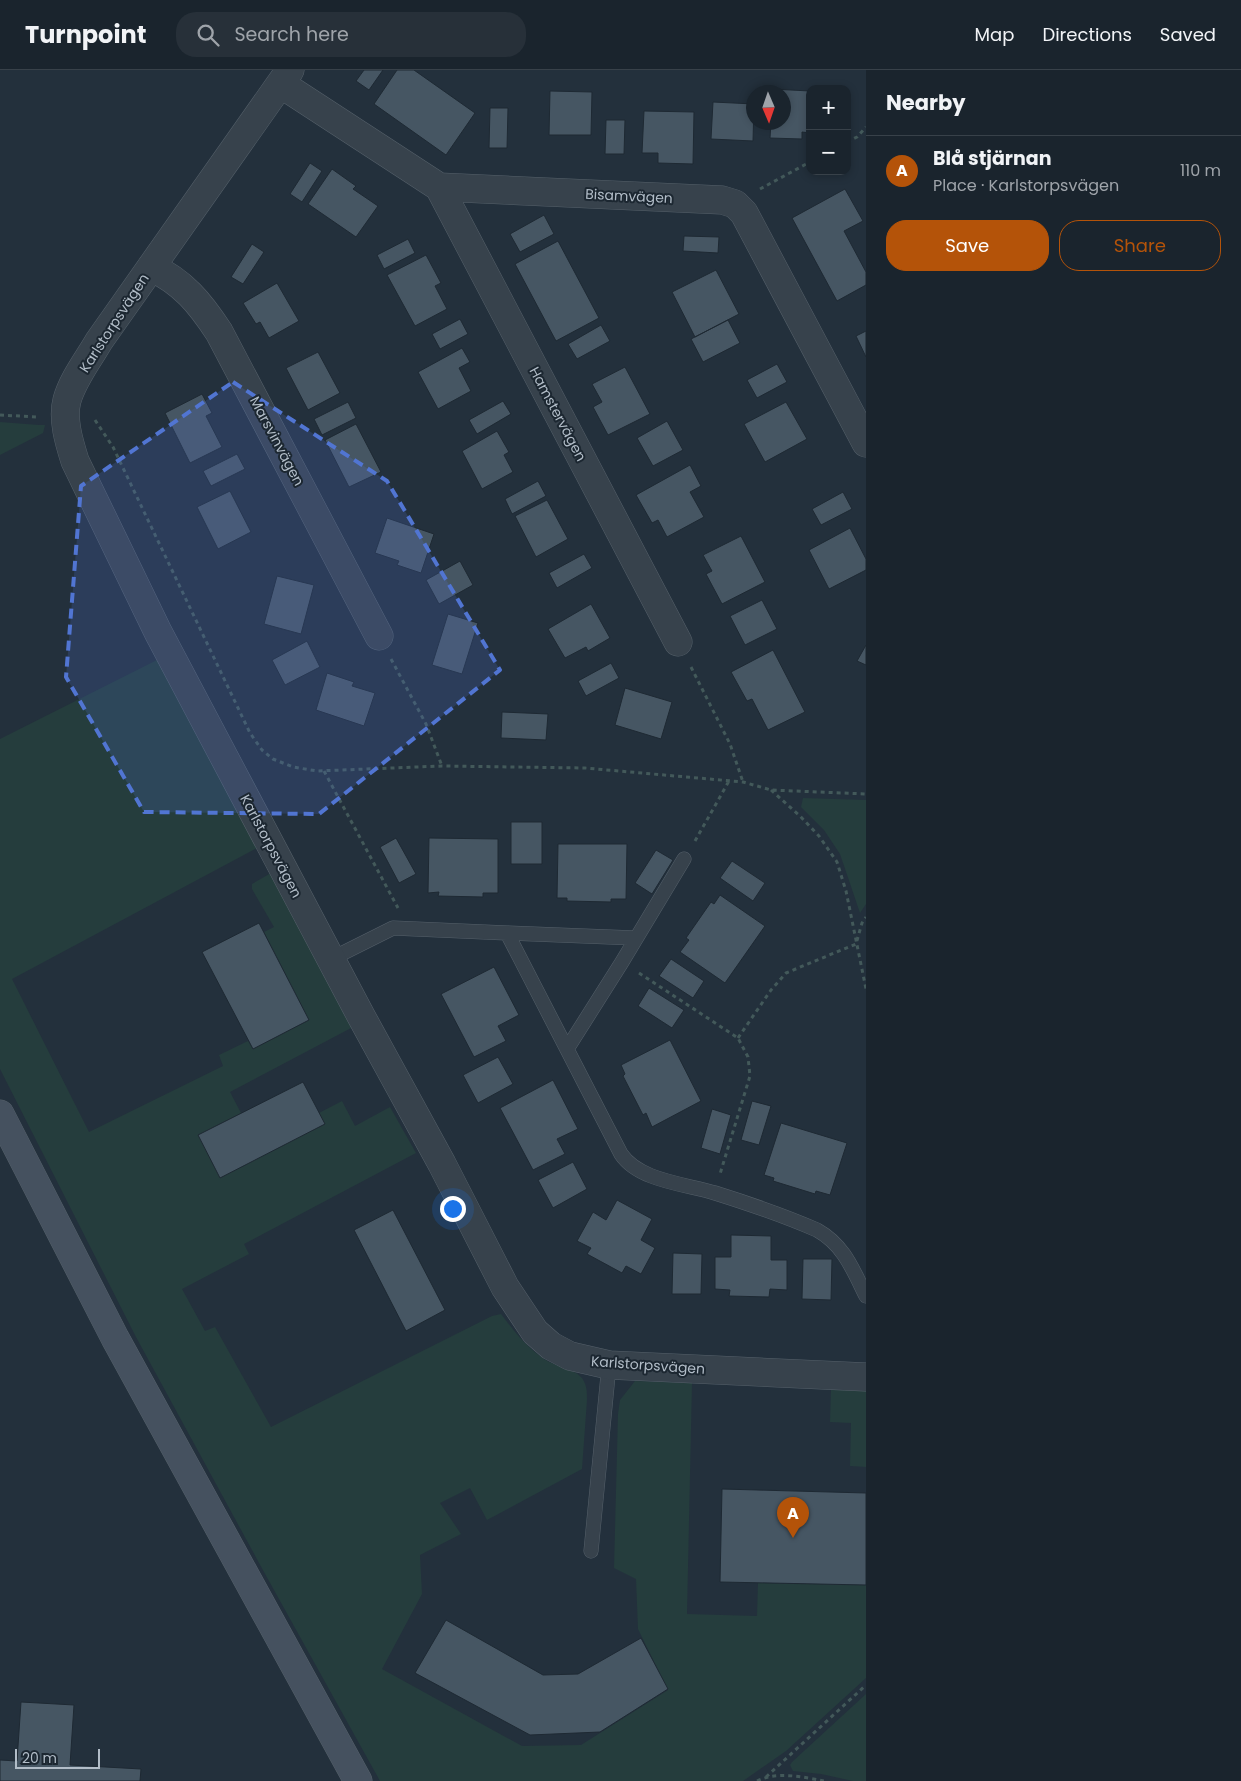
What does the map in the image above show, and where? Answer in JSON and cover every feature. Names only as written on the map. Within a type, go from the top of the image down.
[{"type":"main road","points":[[0,1114],[115,1338],[358,1781]]},
{"type":"street","points":[[285,77],[439,186]]},
{"type":"street","name":"Karlstorpsvägen","points":[[285,77],[99,341],[76,381],[67,400],[66,415],[67,437],[75,461],[158,632],[442,1164],[505,1287],[535,1332],[551,1346],[570,1356],[609,1365],[866,1377]]},
{"type":"street","name":"Bisamvägen","points":[[439,186],[722,200],[735,204]]},
{"type":"street","name":"Hamstervägen","points":[[439,186],[678,642]]},
{"type":"street","points":[[735,204],[744,213],[866,442]]},
{"type":"street","name":"Marsvinvägen","points":[[151,267],[169,276],[190,294],[204,309],[219,332],[379,636]]},
{"type":"lane","points":[[566,1049],[622,962],[684,859]]},
{"type":"lane","points":[[331,959],[394,928],[635,938]]},
{"type":"lane","points":[[507,932],[620,1154],[629,1164],[648,1174],[670,1182],[714,1193],[798,1222],[824,1234],[836,1243],[845,1254],[866,1296]]},
{"type":"lane","points":[[591,1551],[609,1365]]},
{"type":"path","points":[[851,140],[857,137],[866,127]]},
{"type":"path","points":[[735,204],[806,164]]},
{"type":"path","points":[[0,415],[38,417],[85,415],[95,420],[113,447],[250,733],[262,750],[273,759],[293,767],[324,771],[442,766],[585,768],[743,782],[771,790],[866,794]]},
{"type":"path","points":[[379,636],[426,724],[442,766]]},
{"type":"path","points":[[678,642],[730,744],[743,782]]},
{"type":"path","points":[[324,771],[409,928]]},
{"type":"path","points":[[684,859],[730,781]]},
{"type":"path","points":[[771,790],[819,836],[837,862],[846,891],[866,989]]},
{"type":"path","points":[[856,944],[862,923],[866,917]]},
{"type":"path","points":[[738,1038],[771,990],[786,973],[856,944]]},
{"type":"path","points":[[622,962],[738,1038],[748,1057],[750,1076],[714,1193]]},
{"type":"path","points":[[757,1781],[766,1777],[866,1685]]},
{"type":"path","points":[[766,1777],[795,1776],[824,1781]]},
{"type":"highlighted area","points":[[233,382],[387,481],[500,670],[319,814],[144,812],[66,677],[81,486]]},
{"type":"green space","points":[[0,422],[45,425],[43,433],[0,455]]},
{"type":"green space","points":[[157,660],[161,662],[259,847],[12,979],[89,1132],[223,1066],[219,1055],[248,1041],[253,1049],[309,1020],[264,932],[274,927],[252,889],[252,884],[271,873],[353,1027],[230,1092],[241,1113],[220,1177],[324,1124],[319,1113],[342,1101],[355,1126],[390,1107],[416,1153],[244,1244],[249,1254],[182,1289],[205,1331],[215,1327],[271,1427],[492,1316],[501,1314],[521,1338],[538,1354],[549,1362],[574,1372],[582,1378],[586,1386],[587,1400],[582,1469],[487,1520],[470,1488],[440,1503],[461,1534],[420,1555],[422,1594],[382,1669],[522,1746],[581,1745],[668,1690],[638,1629],[636,1579],[614,1568],[618,1414],[620,1400],[635,1381],[692,1383],[687,1614],[757,1616],[758,1583],[866,1585],[866,1678],[786,1751],[743,1781],[380,1781],[136,1337],[0,1069],[0,739]]},
{"type":"green space","points":[[803,798],[866,800],[866,904],[860,913],[840,854],[824,830],[801,807]]},
{"type":"green space","points":[[831,1389],[866,1391],[866,1467],[850,1466],[851,1423],[830,1422]]},
{"type":"green space","points":[[866,1694],[866,1781],[853,1781],[821,1774],[793,1771],[790,1765],[792,1762]]},
{"type":"building","points":[[364,70],[383,70],[369,90],[356,81]]},
{"type":"building","points":[[397,70],[414,70],[475,113],[446,155],[374,104]]},
{"type":"building","points":[[791,90],[806,91],[806,132],[802,132],[802,139],[770,138],[770,130],[791,130]]},
{"type":"building","points":[[550,91],[592,92],[591,135],[549,135]]},
{"type":"building","points":[[713,102],[746,104],[746,130],[753,130],[753,141],[711,139]]},
{"type":"building","points":[[490,108],[508,108],[507,148],[489,148]]},
{"type":"building","points":[[644,111],[694,112],[693,164],[658,163],[658,153],[642,153]]},
{"type":"building","points":[[606,120],[625,120],[624,154],[605,154]]},
{"type":"building","points":[[310,163],[322,171],[302,202],[290,194]]},
{"type":"building","points":[[332,169],[356,186],[353,189],[378,206],[356,237],[308,204]]},
{"type":"building","points":[[845,189],[863,221],[844,231],[866,272],[866,285],[837,301],[792,218]]},
{"type":"building","points":[[544,215],[554,234],[520,252],[510,234]]},
{"type":"building","points":[[684,236],[719,237],[718,253],[683,251]]},
{"type":"building","points":[[408,239],[415,253],[384,269],[377,255]]},
{"type":"building","points":[[558,241],[599,318],[556,341],[515,264]]},
{"type":"building","points":[[252,244],[264,252],[243,284],[231,277]]},
{"type":"building","points":[[426,255],[441,283],[435,286],[447,309],[415,326],[387,275]]},
{"type":"building","points":[[716,270],[739,314],[695,337],[672,292]]},
{"type":"building","points":[[277,283],[299,321],[269,338],[260,322],[256,324],[243,303]]},
{"type":"building","points":[[460,319],[468,334],[440,349],[432,334]]},
{"type":"building","points":[[728,320],[740,343],[703,362],[691,339]]},
{"type":"building","points":[[601,325],[610,341],[577,359],[568,344]]},
{"type":"building","points":[[866,331],[866,357],[856,336]]},
{"type":"building","points":[[462,348],[470,362],[459,368],[471,391],[438,409],[418,372]]},
{"type":"building","points":[[318,352],[340,393],[308,410],[286,368]]},
{"type":"building","points":[[777,364],[787,382],[757,398],[747,380]]},
{"type":"building","points":[[625,367],[650,414],[608,435],[593,407],[602,402],[592,384]]},
{"type":"building","points":[[202,394],[212,413],[206,416],[222,447],[190,463],[165,413]]},
{"type":"building","points":[[503,401],[511,414],[477,434],[469,420]]},
{"type":"building","points":[[348,402],[356,418],[322,435],[314,419]]},
{"type":"building","points":[[786,402],[807,439],[765,462],[744,424]]},
{"type":"building","points":[[667,421],[683,450],[653,466],[637,438]]},
{"type":"building","points":[[356,424],[381,472],[349,487],[325,440]]},
{"type":"building","points":[[497,431],[509,452],[504,455],[513,472],[482,489],[462,451]]},
{"type":"building","points":[[237,454],[245,469],[211,486],[203,471]]},
{"type":"building","points":[[690,465],[701,486],[690,492],[704,517],[667,537],[658,520],[652,523],[636,495]]},
{"type":"building","points":[[538,481],[546,496],[512,514],[505,499]]},
{"type":"building","points":[[230,491],[251,532],[218,549],[197,507]]},
{"type":"building","points":[[843,492],[852,509],[821,525],[812,509]]},
{"type":"building","points":[[547,500],[568,539],[536,557],[515,516]]},
{"type":"building","points":[[387,518],[434,534],[421,573],[397,565],[399,561],[375,553]]},
{"type":"building","points":[[850,528],[866,559],[866,570],[829,589],[809,550]]},
{"type":"building","points":[[741,536],[765,582],[722,604],[706,574],[712,571],[703,555]]},
{"type":"building","points":[[584,554],[592,568],[557,588],[549,573]]},
{"type":"building","points":[[460,561],[473,585],[439,604],[426,580]]},
{"type":"building","points":[[277,576],[314,585],[301,634],[264,624]]},
{"type":"building","points":[[762,600],[777,629],[745,645],[730,616]]},
{"type":"building","points":[[591,604],[610,638],[588,651],[586,647],[565,658],[548,629]]},
{"type":"building","points":[[448,614],[478,623],[462,674],[432,665]]},
{"type":"building","points":[[307,641],[320,667],[285,685],[272,660]]},
{"type":"building","points":[[866,645],[866,665],[857,661]]},
{"type":"building","points":[[773,650],[805,712],[768,730],[752,699],[747,701],[731,672]]},
{"type":"building","points":[[611,663],[619,678],[586,696],[578,681]]},
{"type":"building","points":[[327,673],[354,682],[352,686],[375,693],[364,726],[316,710]]},
{"type":"building","points":[[625,688],[672,702],[661,739],[615,725]]},
{"type":"building","points":[[502,712],[548,714],[546,740],[501,738]]},
{"type":"building","points":[[511,822],[542,822],[542,864],[511,864]]},
{"type":"building","points":[[396,838],[416,874],[399,883],[380,847]]},
{"type":"building","points":[[429,838],[498,839],[498,893],[483,893],[483,897],[438,896],[439,892],[428,893]]},
{"type":"building","points":[[558,844],[627,844],[626,899],[611,899],[611,902],[567,901],[567,898],[557,898]]},
{"type":"building","points":[[656,850],[673,860],[652,894],[635,883]]},
{"type":"building","points":[[732,861],[765,883],[753,901],[720,878]]},
{"type":"building","points":[[720,895],[765,926],[725,983],[680,952],[689,940],[686,938],[711,902],[714,904]]},
{"type":"building","points":[[259,923],[309,1020],[253,1049],[202,952]]},
{"type":"building","points":[[671,959],[704,981],[693,998],[659,976]]},
{"type":"building","points":[[494,967],[519,1015],[498,1026],[506,1041],[474,1057],[441,994]]},
{"type":"building","points":[[649,988],[684,1010],[672,1028],[638,1006]]},
{"type":"building","points":[[670,1040],[701,1101],[652,1127],[646,1113],[643,1115],[623,1076],[625,1074],[621,1065]]},
{"type":"building","points":[[498,1057],[513,1084],[478,1103],[463,1075]]},
{"type":"building","points":[[553,1080],[578,1129],[557,1139],[565,1154],[533,1170],[500,1108]]},
{"type":"building","points":[[303,1082],[325,1124],[220,1178],[198,1135]]},
{"type":"building","points":[[752,1101],[771,1106],[759,1145],[741,1140]]},
{"type":"building","points":[[712,1109],[731,1115],[720,1154],[701,1148]]},
{"type":"building","points":[[781,1123],[847,1143],[830,1195],[816,1191],[815,1194],[773,1181],[774,1178],[764,1175]]},
{"type":"building","points":[[573,1162],[587,1189],[553,1208],[538,1180]]},
{"type":"building","points":[[617,1200],[652,1219],[641,1240],[655,1248],[641,1274],[626,1266],[622,1273],[587,1254],[591,1248],[577,1241],[593,1212],[606,1220]]},
{"type":"building","points":[[393,1210],[445,1310],[406,1331],[354,1230]]},
{"type":"building","points":[[731,1235],[771,1236],[771,1260],[787,1260],[787,1290],[770,1289],[769,1297],[729,1296],[730,1290],[715,1289],[715,1257],[731,1257]]},
{"type":"building","points":[[673,1253],[702,1254],[701,1294],[672,1294]]},
{"type":"building","points":[[803,1259],[832,1259],[831,1300],[802,1299]]},
{"type":"building","points":[[722,1489],[866,1493],[866,1585],[720,1582]]},
{"type":"building","points":[[446,1620],[543,1675],[578,1674],[641,1638],[668,1689],[600,1732],[530,1735],[415,1673]]},
{"type":"building","points":[[21,1702],[74,1705],[70,1765],[141,1769],[140,1781],[0,1781],[0,1760],[17,1761]]},
{"type":"place","name":"Blå stjärnan","points":[[793,1538]]}]
